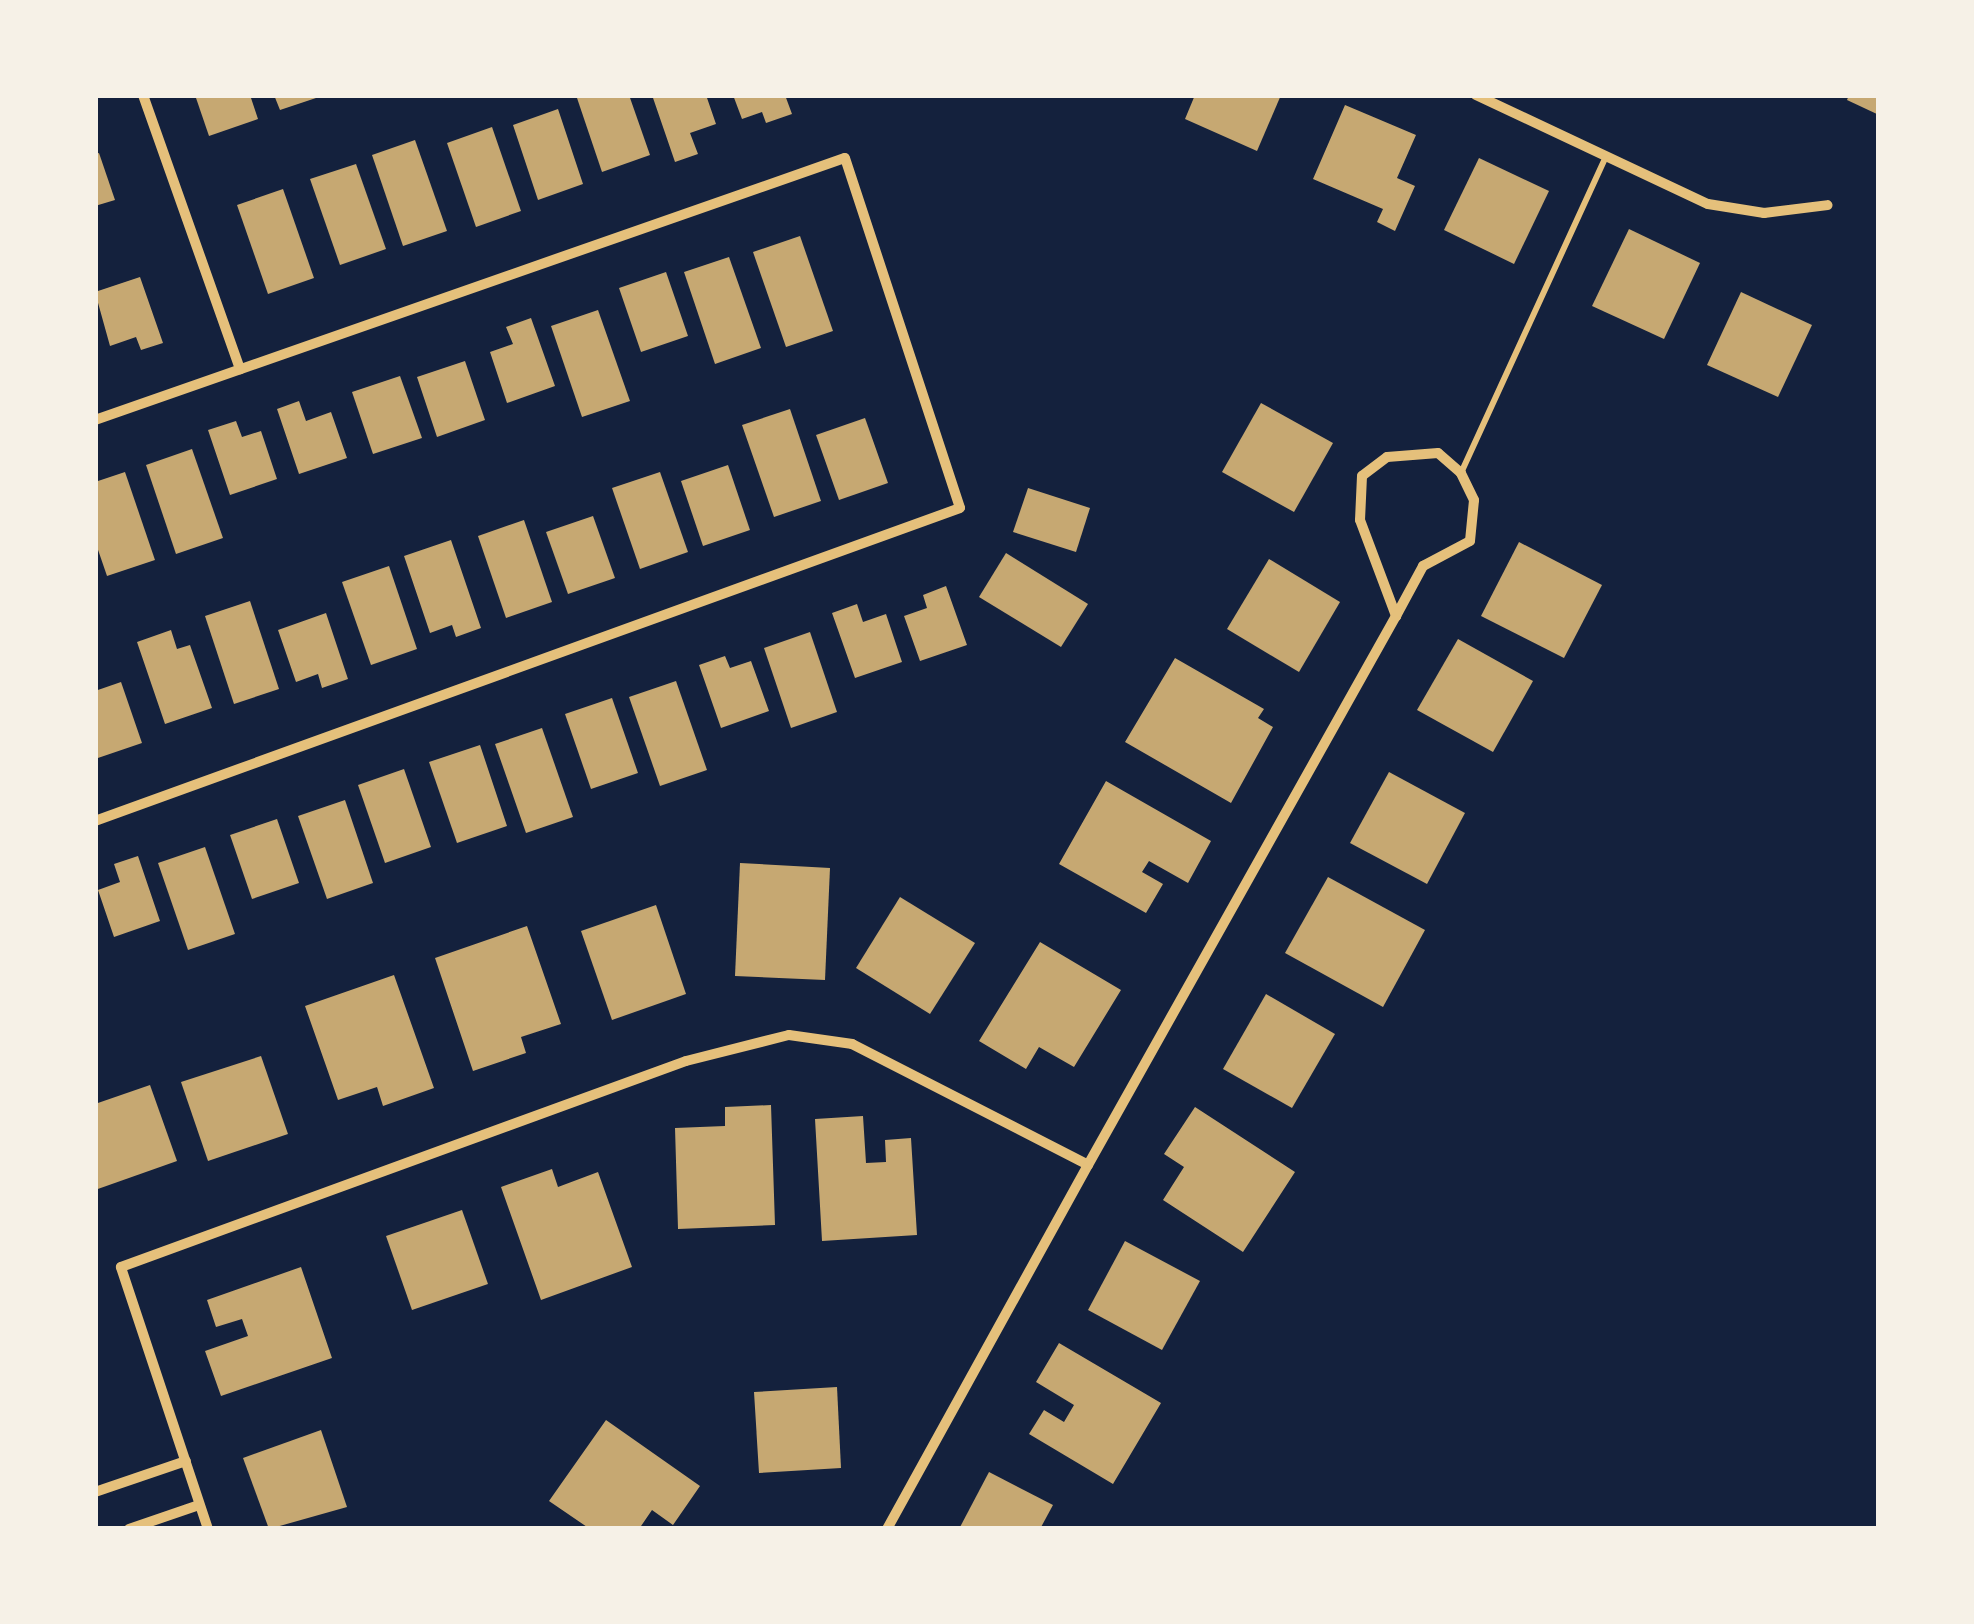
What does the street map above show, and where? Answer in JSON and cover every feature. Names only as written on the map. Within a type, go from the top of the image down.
[{"type":"street","points":[[143,95],[240,369]]},
{"type":"street","points":[[1479,96],[1708,204],[1764,213],[1828,205]]},
{"type":"street","points":[[95,420],[845,158],[960,508],[95,821]]},
{"type":"street","points":[[887,1529],[1088,1165],[1396,616],[1423,566],[1470,542],[1474,500],[1461,472],[1438,452],[1387,457],[1362,476],[1360,520],[1396,616]]},
{"type":"street","points":[[208,1529],[121,1268],[686,1061],[789,1035],[852,1044],[1088,1165]]},
{"type":"street","points":[[95,1492],[186,1461]]},
{"type":"street","points":[[129,1529],[200,1505]]},
{"type":"lane","points":[[1461,472],[1606,156]]},
{"type":"building","points":[[195,95],[250,95],[258,119],[209,136]]},
{"type":"building","points":[[274,95],[322,95],[322,96],[280,110]]},
{"type":"building","points":[[576,95],[629,95],[650,155],[602,172]]},
{"type":"building","points":[[652,95],[706,95],[716,124],[690,133],[698,154],[675,162]]},
{"type":"building","points":[[733,95],[785,95],[792,114],[766,123],[762,112],[742,119]]},
{"type":"building","points":[[1195,95],[1281,95],[1257,151],[1185,119]]},
{"type":"building","points":[[1849,95],[1879,95],[1879,115],[1847,100]]},
{"type":"building","points":[[1345,105],[1416,135],[1397,178],[1415,186],[1395,231],[1377,222],[1383,209],[1313,179]]},
{"type":"building","points":[[558,109],[583,184],[538,200],[513,125]]},
{"type":"building","points":[[492,127],[521,211],[476,227],[447,143]]},
{"type":"building","points":[[415,140],[447,231],[403,246],[372,155]]},
{"type":"building","points":[[99,153],[115,200],[95,206],[95,154]]},
{"type":"building","points":[[1479,158],[1549,191],[1514,264],[1444,230]]},
{"type":"building","points":[[356,164],[386,249],[340,265],[310,179]]},
{"type":"building","points":[[283,189],[314,278],[268,294],[237,205]]},
{"type":"building","points":[[1629,229],[1700,263],[1664,339],[1592,306]]},
{"type":"building","points":[[800,236],[833,331],[786,347],[753,252]]},
{"type":"building","points":[[729,257],[761,348],[715,364],[684,272]]},
{"type":"building","points":[[666,272],[688,336],[641,352],[619,288]]},
{"type":"building","points":[[140,277],[163,343],[141,350],[136,337],[110,346],[95,292]]},
{"type":"building","points":[[1741,292],[1812,325],[1778,397],[1707,365]]},
{"type":"building","points":[[598,310],[630,401],[582,417],[551,326]]},
{"type":"building","points":[[531,318],[555,386],[507,403],[490,352],[513,344],[506,327]]},
{"type":"building","points":[[465,361],[485,420],[437,437],[417,377]]},
{"type":"building","points":[[400,376],[422,438],[373,454],[352,392]]},
{"type":"building","points":[[299,401],[306,421],[331,412],[347,458],[299,474],[277,409]]},
{"type":"building","points":[[1261,403],[1333,443],[1294,512],[1222,472]]},
{"type":"building","points":[[790,409],[821,501],[774,517],[742,425]]},
{"type":"building","points":[[865,418],[888,483],[839,500],[816,435]]},
{"type":"building","points":[[236,421],[242,437],[261,431],[277,479],[230,495],[208,430]]},
{"type":"building","points":[[192,449],[223,538],[176,554],[146,465]]},
{"type":"building","points":[[728,465],[750,530],[703,546],[681,481]]},
{"type":"building","points":[[125,472],[155,560],[107,576],[95,541],[95,482]]},
{"type":"building","points":[[660,472],[688,552],[640,569],[612,488]]},
{"type":"building","points":[[1028,488],[1090,508],[1076,552],[1013,532]]},
{"type":"building","points":[[593,516],[615,578],[568,594],[546,532]]},
{"type":"building","points":[[524,520],[552,602],[506,618],[478,536]]},
{"type":"building","points":[[451,540],[481,628],[456,637],[452,625],[430,633],[404,556]]},
{"type":"building","points":[[1519,542],[1602,585],[1564,658],[1481,616]]},
{"type":"building","points":[[1006,553],[1088,604],[1061,647],[979,597]]},
{"type":"building","points":[[1269,559],[1340,602],[1299,672],[1227,629]]},
{"type":"building","points":[[389,566],[417,649],[371,665],[342,582]]},
{"type":"building","points":[[946,586],[967,645],[920,661],[904,616],[927,608],[923,595]]},
{"type":"building","points":[[250,601],[279,689],[234,704],[205,616]]},
{"type":"building","points":[[857,604],[863,622],[886,614],[902,662],[855,678],[832,613]]},
{"type":"building","points":[[326,613],[348,679],[322,688],[318,674],[296,682],[278,630]]},
{"type":"building","points":[[171,630],[177,649],[190,645],[212,708],[165,724],[137,642]]},
{"type":"building","points":[[810,632],[837,712],[791,728],[764,648]]},
{"type":"building","points":[[1458,639],[1533,681],[1493,752],[1417,710]]},
{"type":"building","points":[[725,656],[730,668],[751,661],[769,711],[721,728],[699,665]]},
{"type":"building","points":[[1175,658],[1264,709],[1258,718],[1273,727],[1231,803],[1125,742]]},
{"type":"building","points":[[676,681],[707,770],[660,786],[629,697]]},
{"type":"building","points":[[121,682],[142,743],[95,759],[95,691]]},
{"type":"building","points":[[612,698],[638,773],[591,789],[565,714]]},
{"type":"building","points":[[542,728],[573,817],[526,833],[495,744]]},
{"type":"building","points":[[480,745],[507,826],[457,843],[429,762]]},
{"type":"building","points":[[404,769],[431,847],[385,863],[358,785]]},
{"type":"building","points":[[1389,772],[1465,813],[1427,884],[1350,843]]},
{"type":"building","points":[[1106,781],[1211,841],[1188,883],[1149,861],[1142,872],[1163,884],[1146,913],[1059,864]]},
{"type":"building","points":[[345,800],[373,883],[327,899],[298,816]]},
{"type":"building","points":[[277,819],[299,883],[252,899],[230,835]]},
{"type":"building","points":[[205,847],[235,934],[188,950],[158,863]]},
{"type":"building","points":[[138,856],[160,921],[114,937],[98,890],[120,882],[114,864]]},
{"type":"building","points":[[740,863],[830,868],[825,980],[735,976]]},
{"type":"building","points":[[1328,877],[1425,930],[1383,1007],[1285,953]]},
{"type":"building","points":[[900,897],[975,943],[930,1014],[856,968]]},
{"type":"building","points":[[656,905],[686,994],[612,1020],[581,931]]},
{"type":"building","points":[[527,926],[561,1024],[521,1037],[526,1053],[473,1071],[435,958]]},
{"type":"building","points":[[1040,942],[1121,990],[1074,1067],[1039,1047],[1026,1069],[979,1041]]},
{"type":"building","points":[[394,975],[434,1088],[383,1106],[377,1087],[338,1100],[305,1006]]},
{"type":"building","points":[[1266,994],[1335,1034],[1292,1108],[1223,1069]]},
{"type":"building","points":[[261,1056],[288,1134],[208,1161],[181,1082]]},
{"type":"building","points":[[150,1085],[177,1161],[95,1190],[95,1104]]},
{"type":"building","points":[[771,1105],[775,1225],[678,1229],[675,1128],[725,1126],[725,1107]]},
{"type":"building","points":[[1195,1107],[1295,1172],[1243,1252],[1163,1200],[1184,1167],[1164,1154]]},
{"type":"building","points":[[863,1116],[866,1163],[886,1162],[885,1140],[911,1138],[917,1235],[822,1241],[815,1119]]},
{"type":"building","points":[[552,1169],[558,1187],[598,1172],[632,1267],[541,1300],[501,1187]]},
{"type":"building","points":[[462,1210],[488,1284],[412,1310],[386,1236]]},
{"type":"building","points":[[1125,1241],[1200,1281],[1162,1350],[1088,1310]]},
{"type":"building","points":[[301,1267],[332,1358],[221,1396],[205,1351],[248,1336],[242,1319],[216,1327],[207,1300]]},
{"type":"building","points":[[1059,1343],[1161,1403],[1113,1484],[1029,1434],[1044,1410],[1064,1422],[1074,1405],[1036,1382]]},
{"type":"building","points":[[837,1387],[841,1468],[759,1473],[754,1392]]},
{"type":"building","points":[[606,1420],[700,1486],[673,1525],[652,1510],[639,1529],[590,1529],[549,1501]]},
{"type":"building","points":[[321,1430],[347,1507],[269,1529],[243,1458]]},
{"type":"building","points":[[989,1472],[1053,1505],[1040,1529],[959,1529]]}]
